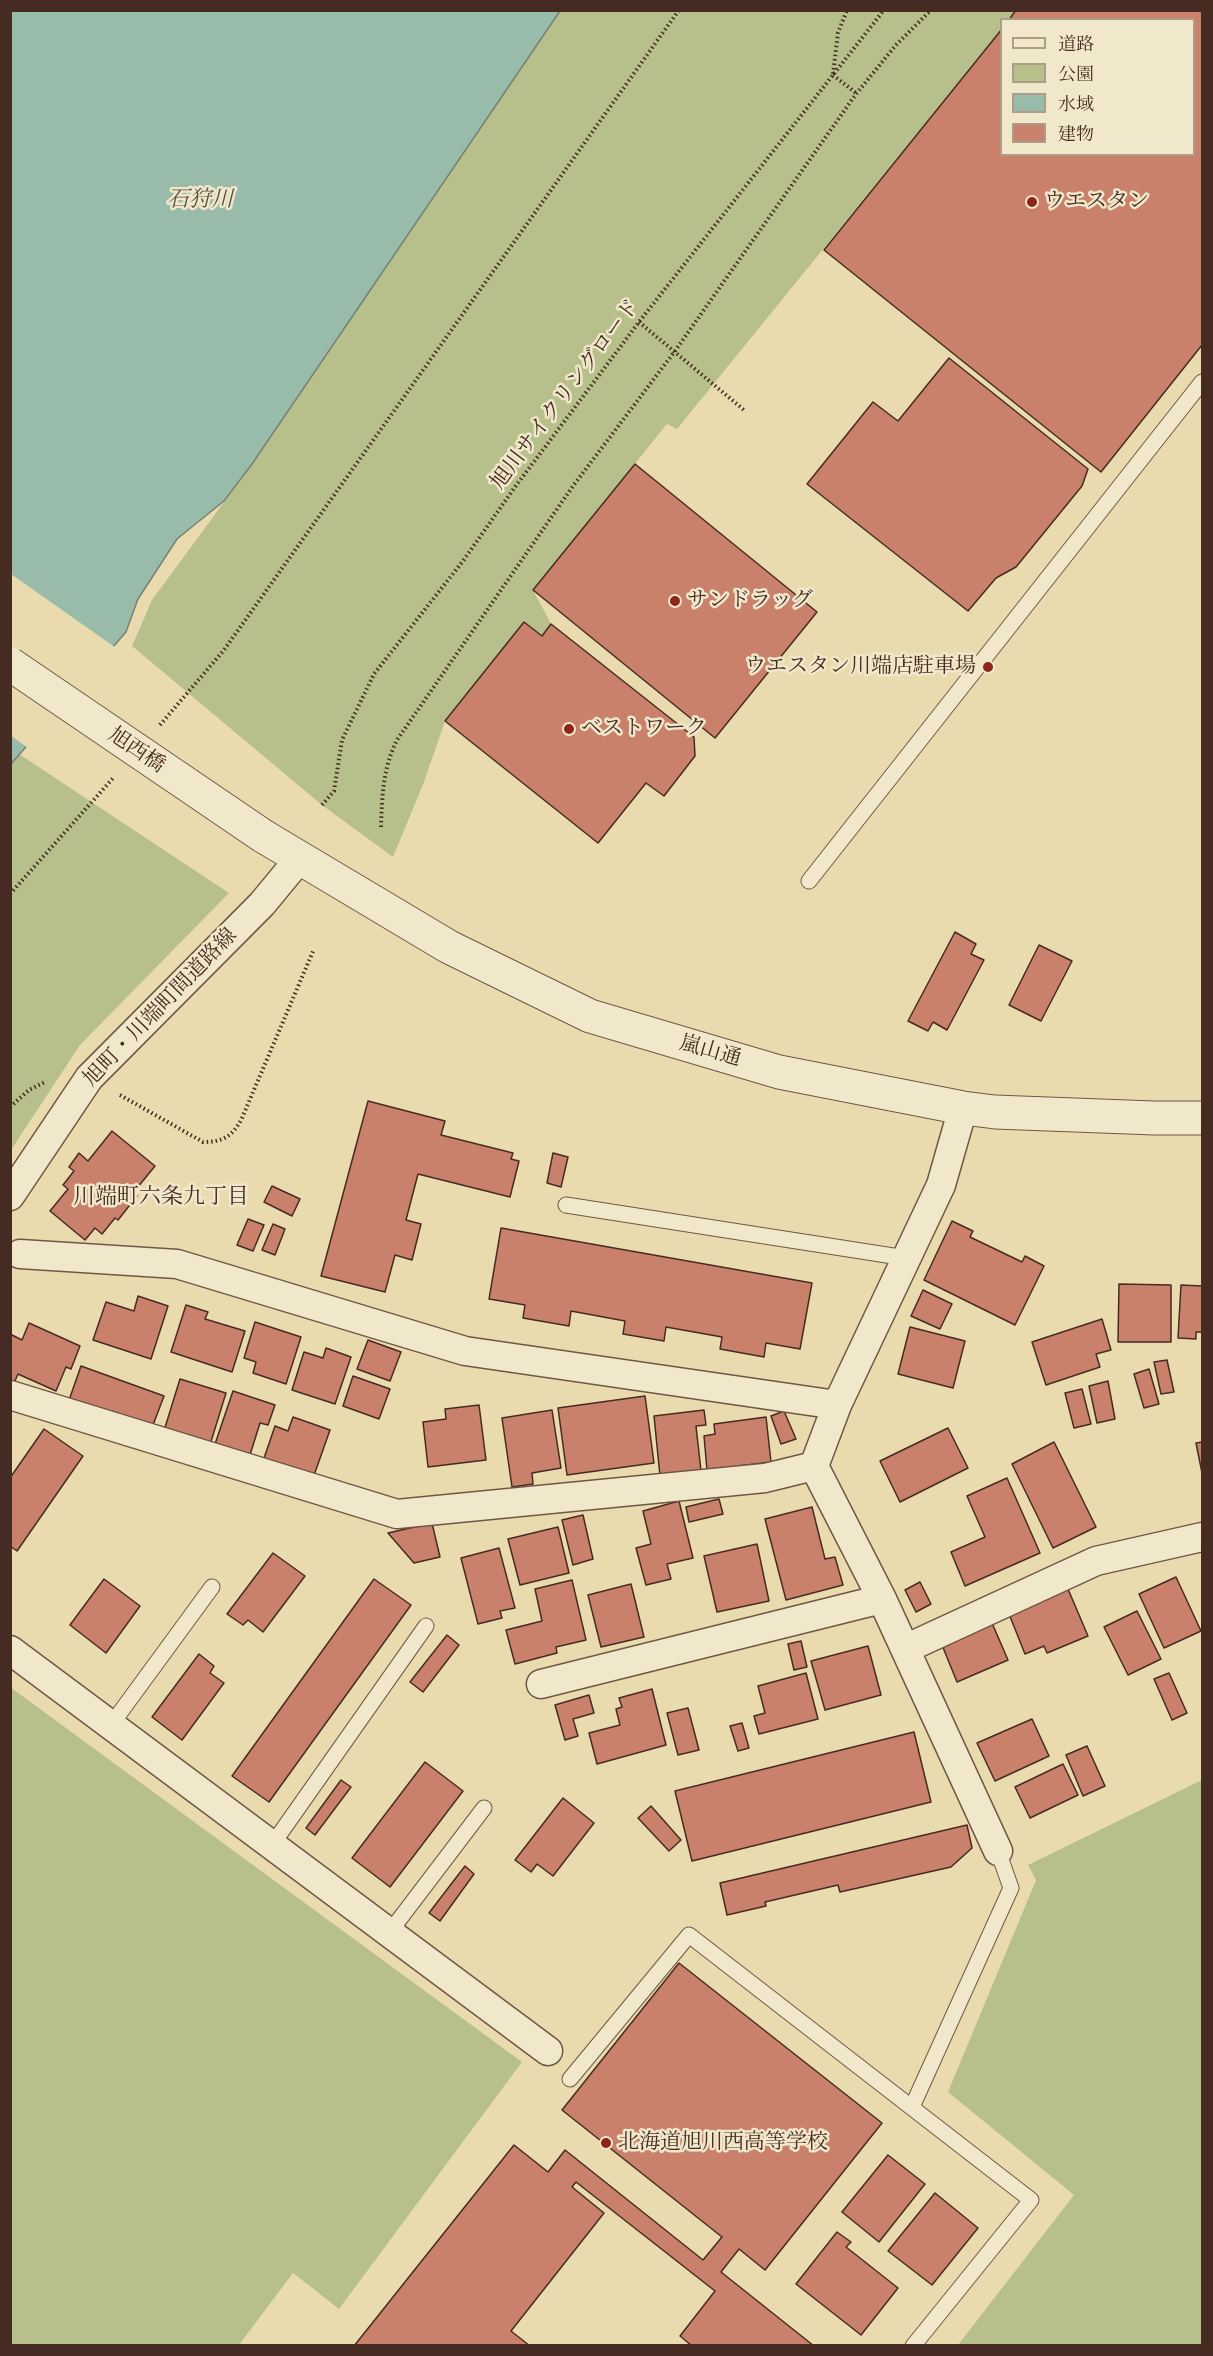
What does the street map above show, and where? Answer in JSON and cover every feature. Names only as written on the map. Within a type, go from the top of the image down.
[{"type":"street","name":"旭西橋","points":[[10,664],[263,836]]},
{"type":"street","name":"嵐山通","points":[[263,836],[448,946],[590,1016],[779,1072],[963,1108],[995,1112],[1203,1118]]},
{"type":"street","name":"旭町・川端町間道路線","points":[[10,1197],[89,1078],[262,904],[300,858]]},
{"type":"street","points":[[963,1108],[941,1185],[837,1405],[814,1466],[882,1599],[998,1851]]},
{"type":"street","points":[[20,1254],[177,1263],[465,1352],[837,1405]]},
{"type":"street","points":[[10,1395],[397,1514],[765,1478],[814,1466]]},
{"type":"street","points":[[904,1649],[1096,1561],[1203,1538]]},
{"type":"street","points":[[541,1683],[882,1599]]},
{"type":"street","points":[[10,1650],[548,2051]]},
{"type":"lane","points":[[809,881],[1203,382]]},
{"type":"lane","points":[[566,1205],[906,1258]]},
{"type":"lane","points":[[111,1725],[212,1587]]},
{"type":"lane","points":[[272,1845],[426,1626]]},
{"type":"lane","points":[[389,1933],[484,1808]]},
{"type":"lane","points":[[912,2107],[1011,1887],[998,1851]]},
{"type":"lane","points":[[570,2079],[689,1935],[1032,2200],[913,2346]]},
{"type":"path","points":[[157,728],[224,650],[679,10]]},
{"type":"path","points":[[847,10],[838,33],[833,75],[856,94]]},
{"type":"path","name":"旭川サイクリングロード","points":[[322,805],[334,791],[342,740],[374,674],[462,561],[639,322],[884,10]]},
{"type":"path","points":[[381,827],[383,782],[388,758],[397,740],[573,486],[675,351],[856,94],[896,45],[931,10]]},
{"type":"path","points":[[639,322],[744,410]]},
{"type":"path","points":[[10,894],[119,772]]},
{"type":"path","points":[[89,1078],[203,1142],[226,1139],[236,1130],[242,1118],[314,949]]},
{"type":"green space","points":[[560,11],[1017,11],[1011,18],[1000,18],[1000,31],[677,429],[667,424],[533,590],[551,624],[542,636],[524,622],[445,721],[424,782],[393,857],[322,805],[132,646],[152,600],[252,464]]},
{"type":"green space","points":[[19,754],[229,893],[80,1045],[11,1150],[10,764]]},
{"type":"green space","points":[[10,1687],[522,2062],[339,2309],[293,2273],[239,2345],[11,2345]]},
{"type":"green space","points":[[1202,1780],[1202,2345],[958,2345],[1074,2195],[948,2092],[1036,1880],[1028,1865]]},
{"type":"water","name":"石狩川","points":[[11,11],[560,11],[252,464],[224,501],[177,539],[138,599],[126,632],[11,764]]},
{"type":"pier","points":[[11,574],[116,648],[28,748],[10,735]]},
{"type":"building","name":"ウエスタン","points":[[1016,10],[1202,10],[1202,345],[1101,472],[824,250],[1000,31],[1000,156],[1195,156],[1195,18],[1010,18]]},
{"type":"building","points":[[949,358],[1088,469],[1082,486],[1016,567],[996,578],[968,611],[807,484],[873,402],[898,421]]},
{"type":"building","name":"サンドラッグ","points":[[635,464],[817,612],[715,738],[533,590]]},
{"type":"building","name":"ベストワーク","points":[[524,622],[542,636],[551,624],[694,737],[695,756],[664,796],[646,783],[598,843],[445,721]]},
{"type":"building","points":[[955,932],[976,944],[971,954],[984,960],[947,1030],[933,1022],[928,1031],[908,1021]]},
{"type":"building","points":[[1039,945],[1072,961],[1041,1021],[1009,1005]]},
{"type":"building","points":[[368,1101],[445,1121],[441,1135],[513,1153],[511,1159],[519,1161],[510,1197],[418,1174],[406,1220],[421,1224],[412,1260],[395,1255],[385,1292],[321,1276]]},
{"type":"building","points":[[112,1131],[155,1166],[133,1193],[137,1196],[118,1220],[115,1218],[102,1234],[95,1228],[85,1240],[50,1211],[68,1189],[63,1185],[74,1171],[69,1167],[79,1153],[88,1161]]},
{"type":"building","points":[[553,1153],[568,1157],[561,1187],[547,1183]]},
{"type":"building","points":[[272,1186],[300,1199],[292,1216],[264,1202]]},
{"type":"building","points":[[248,1219],[264,1225],[253,1251],[237,1245]]},
{"type":"building","points":[[952,1221],[973,1231],[970,1237],[1022,1262],[1025,1256],[1044,1266],[1015,1325],[924,1280]]},
{"type":"building","points":[[273,1224],[285,1229],[275,1255],[262,1250]]},
{"type":"building","points":[[501,1228],[812,1283],[800,1349],[766,1343],[764,1357],[720,1349],[722,1337],[666,1327],[664,1341],[623,1334],[625,1321],[571,1311],[569,1326],[523,1318],[525,1305],[489,1299]]},
{"type":"building","points":[[1119,1284],[1171,1285],[1171,1342],[1118,1342]]},
{"type":"building","points":[[1181,1285],[1202,1286],[1202,1332],[1196,1332],[1196,1339],[1178,1338]]},
{"type":"building","points":[[923,1290],[952,1304],[940,1329],[911,1316]]},
{"type":"building","points":[[138,1296],[168,1306],[151,1359],[93,1340],[106,1302],[134,1311]]},
{"type":"building","points":[[186,1305],[208,1312],[205,1319],[245,1331],[232,1372],[171,1352]]},
{"type":"building","points":[[1102,1319],[1111,1350],[1096,1354],[1100,1367],[1046,1385],[1032,1342]]},
{"type":"building","points":[[255,1322],[301,1337],[286,1384],[253,1373],[256,1362],[244,1358]]},
{"type":"building","points":[[29,1323],[80,1346],[71,1369],[66,1367],[56,1391],[18,1374],[14,1383],[10,1381],[10,1334],[22,1340]]},
{"type":"building","points":[[910,1327],[965,1341],[953,1388],[898,1374]]},
{"type":"building","points":[[368,1340],[401,1352],[390,1381],[357,1369]]},
{"type":"building","points":[[326,1348],[351,1357],[335,1404],[292,1390],[304,1352],[323,1358]]},
{"type":"building","points":[[1167,1360],[1174,1392],[1161,1394],[1154,1362]]},
{"type":"building","points":[[81,1366],[164,1396],[150,1433],[68,1403]]},
{"type":"building","points":[[1149,1369],[1159,1404],[1144,1408],[1134,1374]]},
{"type":"building","points":[[353,1376],[390,1389],[379,1419],[343,1406]]},
{"type":"building","points":[[180,1379],[226,1393],[209,1448],[163,1434]]},
{"type":"building","points":[[1108,1381],[1115,1419],[1097,1423],[1089,1386]]},
{"type":"building","points":[[1082,1389],[1091,1424],[1074,1428],[1065,1393]]},
{"type":"building","points":[[233,1391],[275,1405],[268,1425],[260,1423],[249,1458],[214,1447]]},
{"type":"building","points":[[645,1396],[654,1463],[567,1475],[558,1408]]},
{"type":"building","points":[[479,1405],[486,1460],[428,1467],[423,1422],[446,1419],[445,1409]]},
{"type":"building","points":[[552,1410],[561,1468],[532,1473],[533,1484],[512,1487],[502,1418]]},
{"type":"building","points":[[704,1410],[706,1425],[696,1426],[701,1471],[660,1476],[654,1416]]},
{"type":"building","points":[[784,1411],[796,1439],[781,1444],[771,1416]]},
{"type":"building","points":[[293,1417],[330,1430],[312,1481],[262,1464],[275,1426],[288,1431]]},
{"type":"building","points":[[766,1417],[771,1462],[707,1470],[704,1436],[715,1434],[714,1424]]},
{"type":"building","points":[[948,1428],[968,1468],[900,1502],[880,1461]]},
{"type":"building","points":[[44,1429],[83,1456],[17,1551],[10,1546],[10,1478]]},
{"type":"building","points":[[1054,1442],[1096,1527],[1053,1548],[1012,1464]]},
{"type":"building","points":[[1202,1442],[1202,1473],[1196,1443]]},
{"type":"building","points":[[1007,1478],[1040,1553],[965,1586],[951,1552],[985,1537],[967,1496]]},
{"type":"building","points":[[719,1499],[723,1514],[689,1522],[686,1507]]},
{"type":"building","points":[[679,1501],[693,1558],[667,1564],[671,1579],[646,1585],[636,1548],[651,1544],[643,1511]]},
{"type":"building","points":[[812,1507],[825,1559],[835,1557],[843,1585],[786,1600],[765,1519]]},
{"type":"building","points":[[583,1515],[593,1559],[573,1565],[562,1520]]},
{"type":"building","points":[[432,1523],[440,1557],[414,1563],[388,1533]]},
{"type":"building","points":[[558,1527],[569,1573],[520,1585],[508,1539]]},
{"type":"building","points":[[757,1544],[769,1601],[717,1612],[704,1556]]},
{"type":"building","points":[[499,1548],[515,1608],[500,1611],[502,1618],[478,1624],[461,1558]]},
{"type":"building","points":[[273,1553],[305,1576],[263,1632],[248,1620],[243,1625],[227,1614]]},
{"type":"building","points":[[1176,1577],[1201,1631],[1164,1648],[1139,1594]]},
{"type":"building","points":[[104,1579],[140,1606],[106,1653],[70,1625]]},
{"type":"building","points":[[374,1579],[411,1605],[269,1802],[232,1776]]},
{"type":"building","points":[[572,1580],[586,1640],[556,1647],[557,1653],[515,1664],[506,1630],[542,1621],[535,1589]]},
{"type":"building","points":[[920,1582],[931,1604],[916,1612],[905,1590]]},
{"type":"building","points":[[631,1584],[644,1637],[601,1647],[588,1595]]},
{"type":"building","points":[[1068,1589],[1088,1636],[1047,1653],[1044,1646],[1025,1654],[1009,1614]]},
{"type":"building","points":[[1137,1611],[1161,1659],[1128,1675],[1104,1627]]},
{"type":"building","points":[[992,1623],[1008,1660],[957,1682],[942,1645]]},
{"type":"building","points":[[447,1635],[459,1645],[423,1692],[410,1682]]},
{"type":"building","points":[[801,1641],[807,1667],[794,1670],[788,1644]]},
{"type":"building","points":[[868,1646],[881,1695],[825,1710],[811,1661]]},
{"type":"building","points":[[199,1654],[214,1666],[210,1673],[224,1683],[182,1740],[152,1717]]},
{"type":"building","points":[[806,1673],[818,1719],[759,1734],[754,1716],[765,1713],[758,1686]]},
{"type":"building","points":[[1169,1673],[1187,1713],[1172,1720],[1154,1679]]},
{"type":"building","points":[[652,1689],[666,1745],[597,1764],[589,1733],[620,1725],[616,1709],[622,1707],[619,1698]]},
{"type":"building","points":[[589,1695],[594,1713],[573,1719],[578,1736],[565,1740],[555,1705]]},
{"type":"building","points":[[688,1708],[699,1750],[678,1755],[667,1713]]},
{"type":"building","points":[[1032,1719],[1049,1756],[995,1781],[977,1743]]},
{"type":"building","points":[[742,1723],[749,1748],[738,1751],[730,1726]]},
{"type":"building","points":[[914,1732],[931,1802],[692,1861],[675,1791]]},
{"type":"building","points":[[1087,1746],[1105,1786],[1083,1796],[1066,1755]]},
{"type":"building","points":[[425,1762],[463,1791],[390,1887],[352,1858]]},
{"type":"building","points":[[1063,1764],[1078,1795],[1030,1818],[1015,1787]]},
{"type":"building","points":[[341,1780],[351,1787],[315,1835],[306,1828]]},
{"type":"building","points":[[563,1798],[594,1823],[553,1876],[537,1864],[531,1872],[515,1860]]},
{"type":"building","points":[[651,1806],[681,1840],[669,1851],[638,1818]]},
{"type":"building","points":[[967,1825],[972,1848],[951,1867],[840,1892],[838,1885],[765,1902],[766,1906],[727,1915],[720,1883]]},
{"type":"building","points":[[465,1866],[474,1874],[440,1921],[429,1913]]},
{"type":"building","name":"北海道旭川西高等学校","points":[[679,1963],[882,2123],[765,2270],[739,2249],[721,2272],[814,2346],[692,2346],[680,2336],[715,2291],[576,2182],[572,2187],[604,2213],[511,2331],[530,2346],[354,2346],[514,2145],[548,2172],[565,2150],[703,2260],[722,2237],[562,2110]]},
{"type":"building","points":[[888,2155],[925,2184],[879,2242],[842,2212]]},
{"type":"building","points":[[935,2193],[978,2228],[932,2285],[888,2251]]},
{"type":"building","points":[[837,2232],[851,2242],[846,2247],[898,2288],[861,2335],[796,2284]]},
{"type":"place","name":"ウエスタン","points":[[1032,202]]},
{"type":"place","name":"サンドラッグ","points":[[675,601]]},
{"type":"place","name":"ウエスタン川端店駐車場","points":[[988,667]]},
{"type":"place","name":"ベストワーク","points":[[569,729]]},
{"type":"place","name":"北海道旭川西高等学校","points":[[606,2143]]},
{"type":"district","name":"川端町六条九丁目","points":[[161,1198]]}]
